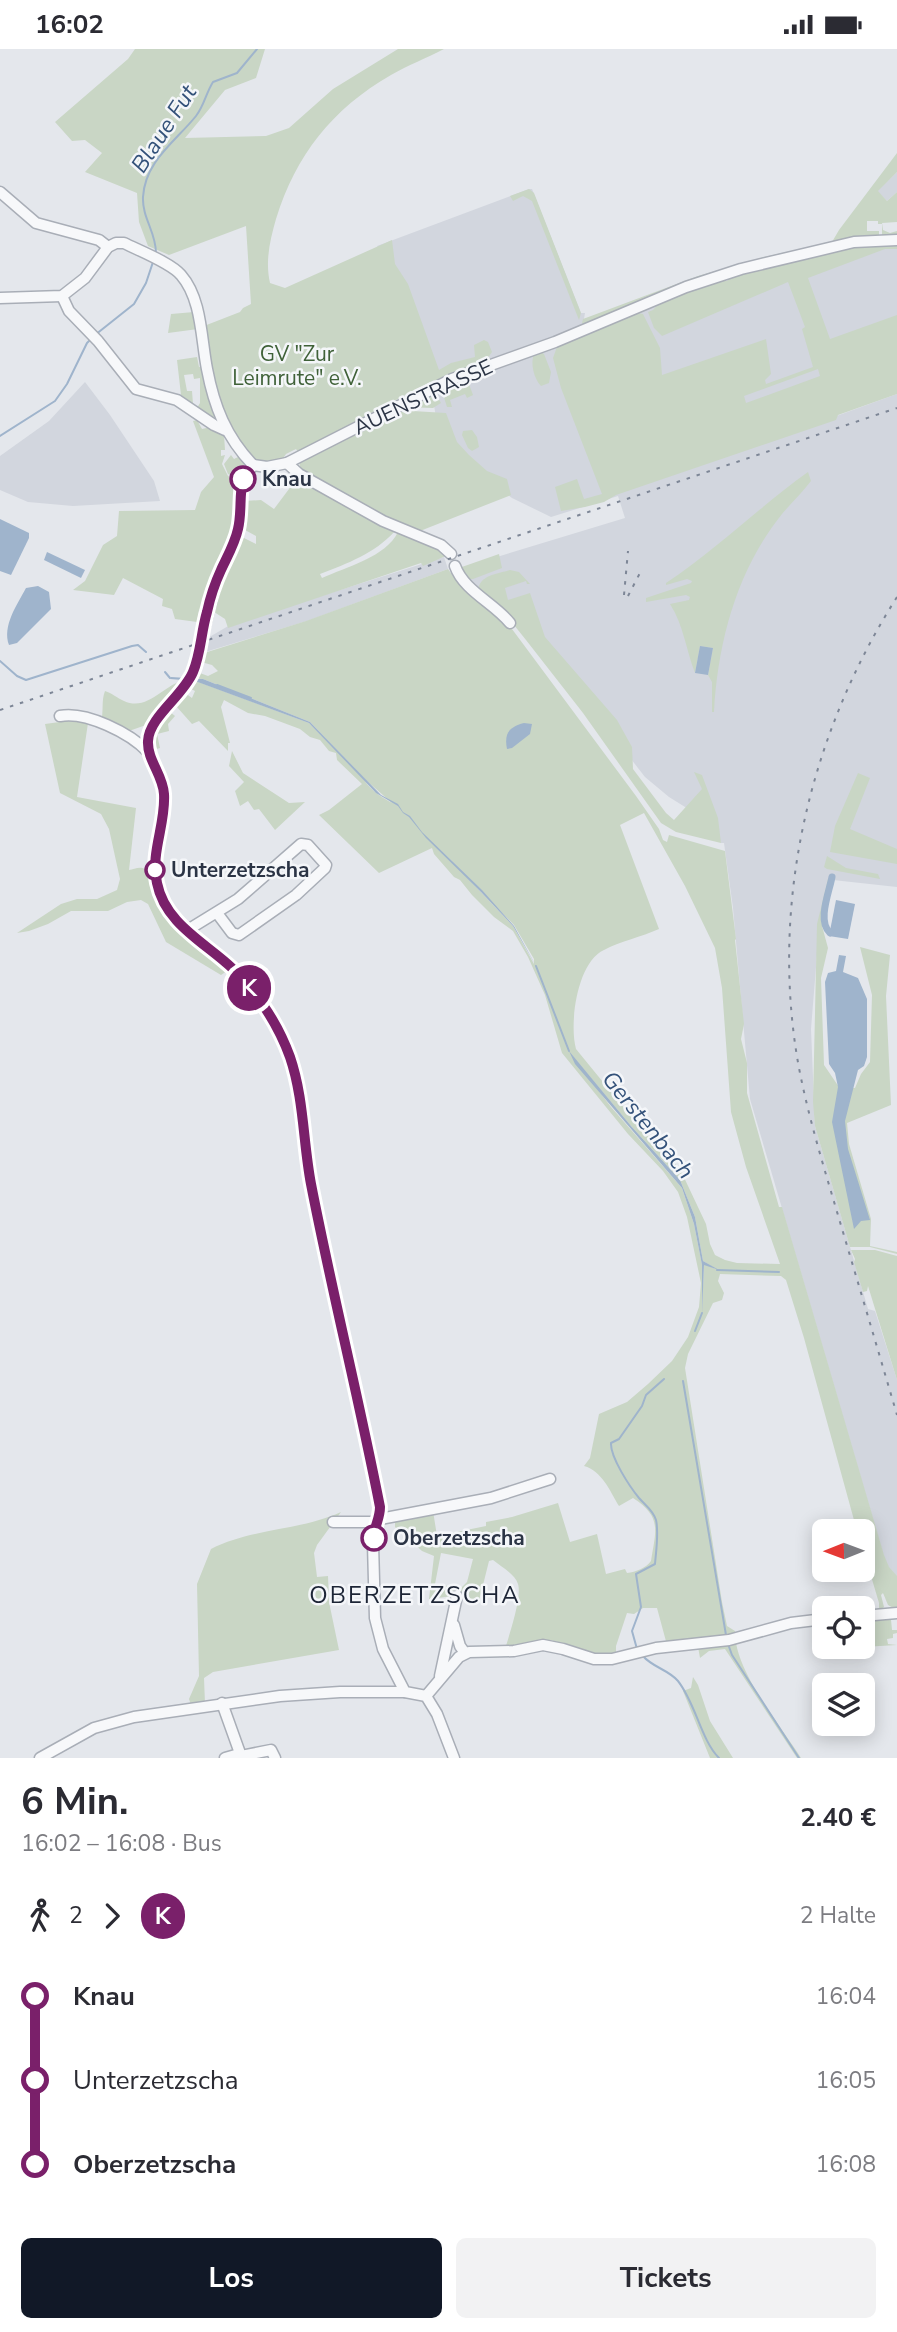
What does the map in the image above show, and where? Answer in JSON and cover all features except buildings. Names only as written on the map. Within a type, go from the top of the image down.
[{"type":"street","points":[[0,192],[36,223],[99,240],[108,247]]},
{"type":"street","name":"AUENSTRASSE","points":[[253,465],[267,467],[287,463],[462,375],[555,342],[686,286],[741,268],[854,242],[897,240]]},
{"type":"street","points":[[0,298],[62,296],[85,278],[108,247],[116,243],[124,243],[177,271],[183,277],[195,302],[208,377],[225,430],[253,465],[242,482],[238,533],[216,583],[202,636]]},
{"type":"street","points":[[62,296],[69,311],[98,341],[136,389],[177,400],[225,430]]},
{"type":"street","points":[[287,463],[299,474],[383,521],[441,545],[451,554]]},
{"type":"street","points":[[455,566],[463,580],[510,624]]},
{"type":"street","points":[[198,658],[187,684],[151,727],[148,739],[149,752],[164,795],[155,866],[157,884],[162,898],[186,931],[232,969],[274,1021],[292,1061],[311,1181],[380,1507],[379,1520],[374,1530],[372,1574],[378,1636],[405,1692]]},
{"type":"street","points":[[61,716],[81,716],[141,744],[149,752]]},
{"type":"street","points":[[125,736],[151,727]]},
{"type":"street","points":[[186,931],[217,913],[264,879],[302,844],[308,845],[326,865],[296,895],[239,935],[232,933],[217,913]]},
{"type":"street","points":[[332,1521],[379,1520],[491,1498],[550,1479]]},
{"type":"street","points":[[438,1680],[457,1596]]},
{"type":"street","points":[[875,1615],[897,1613]]},
{"type":"street","points":[[453,1618],[456,1635],[465,1653]]},
{"type":"street","points":[[426,1696],[465,1653],[514,1651],[543,1644],[594,1659],[612,1659],[729,1639],[812,1620]]},
{"type":"street","points":[[40,1758],[93,1728],[134,1717],[222,1703],[328,1693],[405,1692],[426,1696],[438,1714],[454,1758]]},
{"type":"street","points":[[222,1703],[239,1754],[244,1757],[271,1750],[275,1758]]},
{"type":"street","points":[[225,1758],[239,1754]]},
{"type":"shaded area","points":[[897,172],[897,192],[887,201],[877,191]]},
{"type":"shaded area","points":[[532,189],[581,313],[585,313],[584,319],[833,254],[897,246],[897,326],[843,411],[773,439],[897,394],[897,887],[833,880],[819,930],[811,1029],[815,1126],[868,1309],[875,1311],[897,1380],[897,1601],[750,1099],[733,908],[724,843],[721,843],[714,825],[669,797],[645,777],[540,642],[462,578],[487,560],[625,518],[618,496],[551,517],[512,498],[446,448],[437,423],[430,382],[377,246]]},
{"type":"shaded area","points":[[85,382],[154,481],[160,501],[73,506],[28,502],[0,490],[0,456],[49,421]]},
{"type":"shaded area","points":[[444,557],[448,569],[307,621],[205,652],[206,639],[230,625]]},
{"type":"green space","name":"GV \"Zur Leimrute\" e.V.","points":[[135,49],[265,49],[256,78],[225,90],[185,138],[266,136],[289,128],[333,89],[398,49],[444,49],[397,71],[370,88],[319,136],[294,174],[276,219],[268,259],[270,283],[285,288],[392,240],[395,264],[408,284],[439,370],[451,363],[475,357],[474,345],[484,340],[488,342],[492,352],[485,362],[454,372],[432,385],[430,382],[298,452],[296,449],[286,454],[282,460],[262,462],[249,455],[228,424],[214,389],[204,326],[240,312],[251,304],[246,226],[169,255],[148,246],[139,222],[137,193],[85,172],[102,153],[85,140],[72,141],[55,122],[128,59]]},
{"type":"green space","points":[[897,153],[897,172],[878,191],[887,201],[897,192],[897,222],[882,223],[883,230],[890,233],[897,231],[897,237],[882,237],[882,224],[878,224],[878,221],[867,221],[867,231],[879,231],[879,237],[669,289],[586,324],[582,323],[583,319],[698,276],[764,257],[832,242]]},
{"type":"green space","points":[[529,189],[534,193],[581,313],[579,320],[532,201],[523,196],[513,201],[510,196]]},
{"type":"green space","points":[[885,244],[897,245],[897,249],[885,249],[808,278],[830,339],[897,315],[897,394],[838,415],[836,420],[616,495],[604,502],[561,511],[555,487],[577,479],[584,499],[602,494],[561,388],[553,358],[558,344],[632,312],[643,314],[660,348],[662,375],[766,339],[771,374],[765,380],[766,384],[813,367],[802,329],[805,327],[788,282],[662,336],[654,328],[648,312],[660,302],[717,281],[727,281],[736,275],[855,247]],"holes":[[[818,369],[820,376],[746,403],[744,396]]]},
{"type":"green space","points":[[194,312],[198,329],[168,333],[171,314]]},
{"type":"green space","points":[[540,351],[544,354],[551,372],[549,383],[541,386],[532,362],[534,354],[540,354]]},
{"type":"green space","points":[[197,357],[199,367],[204,366],[218,416],[211,419],[197,408],[200,403],[200,378],[194,379],[193,374],[184,375],[187,391],[192,391],[193,404],[181,395],[177,360]]},
{"type":"green space","points":[[462,378],[468,381],[462,380],[442,390],[441,388]]},
{"type":"green space","points":[[461,383],[469,384],[473,395],[467,398],[465,394],[450,400],[452,407],[447,407],[442,390]]},
{"type":"green space","points":[[434,391],[441,403],[433,408],[403,407]]},
{"type":"green space","points":[[396,410],[446,413],[457,442],[487,471],[507,479],[511,495],[415,533],[301,472],[299,461]]},
{"type":"green space","points":[[197,420],[202,429],[211,427],[224,435],[225,450],[221,450],[221,456],[225,455],[222,464],[228,476],[236,480],[236,526],[205,607],[199,610],[197,622],[175,619],[172,609],[162,606],[163,599],[123,578],[114,595],[73,590],[85,581],[103,545],[117,536],[119,511],[195,510],[201,492],[214,477],[193,421]]},
{"type":"green space","points":[[472,430],[479,447],[472,451],[462,435],[463,431]]},
{"type":"green space","points":[[231,455],[234,459],[240,456],[245,463],[241,475],[237,478],[228,474],[224,464]]},
{"type":"green space","points":[[808,472],[811,481],[766,536],[742,583],[725,633],[712,712],[712,682],[708,675],[713,648],[700,646],[695,673],[682,629],[670,604],[689,600],[690,597],[686,595],[646,602],[646,598],[691,583],[692,581],[687,579],[666,585]]},
{"type":"green space","points":[[298,477],[395,531],[369,552],[320,574],[322,578],[375,555],[392,541],[398,532],[435,546],[448,555],[423,566],[421,563],[228,628],[225,619],[211,610],[240,536],[256,544],[256,536],[243,526],[244,501],[261,500],[274,509]]},
{"type":"green space","points":[[499,554],[502,568],[473,579],[466,579],[459,568]]},
{"type":"green space","points":[[448,569],[509,625],[636,796],[659,829],[663,840],[667,842],[669,835],[725,851],[744,1024],[741,1039],[747,1063],[747,1093],[873,1519],[854,1519],[786,1280],[781,1276],[720,1274],[718,1281],[724,1293],[722,1300],[713,1303],[688,1354],[685,1368],[722,1602],[727,1626],[735,1631],[742,1663],[750,1680],[801,1758],[797,1758],[725,1649],[709,1651],[700,1658],[697,1641],[667,1645],[657,1608],[643,1608],[634,1614],[627,1613],[616,1653],[594,1655],[551,1640],[506,1646],[519,1590],[514,1577],[493,1560],[489,1561],[479,1601],[453,1596],[429,1599],[434,1556],[422,1551],[395,1527],[395,1517],[433,1511],[437,1536],[486,1526],[486,1522],[558,1503],[570,1542],[597,1534],[606,1574],[625,1569],[627,1573],[646,1566],[651,1561],[655,1525],[649,1511],[633,1498],[619,1506],[601,1477],[584,1466],[590,1458],[599,1414],[627,1402],[648,1384],[672,1361],[688,1337],[699,1307],[701,1283],[687,1217],[678,1192],[663,1171],[628,1134],[562,1053],[545,995],[513,931],[494,917],[460,880],[454,877],[432,848],[379,873],[319,815],[362,784],[337,760],[336,753],[329,751],[320,740],[310,737],[300,729],[265,716],[248,713],[224,700],[221,707],[230,743],[228,751],[199,721],[192,724],[176,706],[185,693],[192,698],[195,691],[191,689],[192,686],[188,687],[193,680],[309,723],[361,775],[370,788],[392,803],[310,722],[203,679],[194,678],[197,672],[208,676],[218,671],[212,665],[201,662],[201,654],[306,621]],"holes":[[[644,813],[685,886],[715,948],[722,988],[731,1112],[746,1167],[780,1264],[737,1263],[715,1255],[706,1224],[680,1169],[638,1125],[576,1049],[574,1025],[577,995],[587,967],[604,950],[659,929],[620,825]],[[440,849],[514,925],[534,959],[534,964],[513,926]],[[570,1053],[680,1180],[695,1217],[703,1261],[716,1269],[704,1264],[702,1311],[702,1265],[694,1224],[682,1188],[611,1107]],[[441,1553],[473,1559],[467,1582],[461,1588],[435,1584]]]},
{"type":"green space","points":[[510,570],[519,572],[530,584],[526,581],[505,588],[508,600],[530,593],[545,637],[617,720],[632,747],[633,769],[674,820],[702,789],[694,772],[702,775],[718,818],[721,843],[676,832],[661,823],[583,713],[526,640],[506,615],[478,591],[485,578]]},
{"type":"green space","points":[[185,680],[149,724],[126,732],[101,722],[105,691],[124,701],[141,703]]},
{"type":"green space","points":[[170,712],[175,716],[168,724],[169,731],[157,734],[160,748],[153,750],[156,728],[161,719]]},
{"type":"green space","points":[[67,721],[88,723],[77,797],[136,808],[129,870],[141,868],[148,872],[168,914],[191,941],[227,971],[221,975],[166,942],[148,904],[141,900],[127,902],[108,911],[71,911],[48,924],[17,933],[61,904],[77,899],[97,899],[117,890],[120,879],[109,829],[101,814],[60,793],[45,724]]},
{"type":"green space","points":[[232,751],[243,773],[289,803],[305,802],[275,830],[259,809],[254,810],[248,801],[240,806],[235,791],[244,782],[229,766]]},
{"type":"green space","points":[[858,773],[870,778],[850,829],[897,849],[897,864],[830,852],[835,826]]},
{"type":"green space","points":[[827,856],[846,868],[878,874],[880,879],[827,869],[824,867]]},
{"type":"green space","points":[[828,879],[830,880],[822,915],[828,948],[821,978],[824,1065],[839,1087],[855,1088],[870,1062],[872,995],[860,947],[890,955],[886,996],[891,1105],[847,1123],[849,1144],[871,1219],[870,1246],[897,1254],[870,1247],[850,1247],[815,1126],[813,1102],[817,924]]},
{"type":"green space","points":[[851,1250],[875,1250],[897,1256],[897,1380],[868,1286],[867,1291],[863,1292]]},
{"type":"green space","points":[[341,1512],[314,1553],[317,1577],[328,1576],[329,1602],[339,1650],[213,1672],[204,1678],[205,1704],[191,1705],[189,1699],[199,1676],[197,1584],[211,1549],[243,1537],[309,1523]]},
{"type":"green space","points":[[875,1524],[889,1567],[897,1576],[897,1610],[888,1605],[883,1593],[881,1595],[884,1607],[875,1611],[879,1608],[873,1582],[875,1582]]},
{"type":"green space","points":[[897,1617],[891,1620],[892,1630],[897,1630],[897,1633],[893,1634],[893,1638],[887,1639],[888,1644],[897,1645],[875,1646],[875,1619]]},
{"type":"green space","points":[[693,1677],[710,1721],[733,1758],[710,1758],[683,1691],[691,1688]]},
{"type":"water","points":[[0,519],[29,533],[11,575],[0,571]]},
{"type":"water","points":[[47,552],[85,570],[81,578],[44,560]]},
{"type":"water","points":[[38,586],[49,592],[51,609],[17,643],[9,645],[7,630],[15,608],[26,588]]},
{"type":"water","points":[[700,646],[713,648],[708,675],[695,673]]},
{"type":"water","points":[[170,679],[203,679],[310,722],[381,795],[398,804],[422,832],[482,890],[514,926],[536,966],[513,926],[426,838],[409,817],[403,813],[398,806],[376,793],[309,723],[195,681]]},
{"type":"water","points":[[524,723],[532,724],[530,734],[507,749],[509,731]]},
{"type":"water","points":[[836,900],[855,904],[848,939],[829,936]]},
{"type":"water","points":[[839,955],[846,956],[843,972],[858,978],[867,999],[867,1057],[864,1066],[858,1070],[845,1121],[848,1149],[870,1220],[861,1221],[854,1229],[832,1122],[838,1087],[835,1073],[829,1064],[825,982],[828,973],[836,971]]},
{"type":"water","points":[[569,1051],[680,1180],[695,1217],[703,1261],[719,1270],[704,1265],[702,1314],[702,1265],[694,1224],[682,1188],[575,1064]]},
{"type":"waterway","name":"Blaue Fut","points":[[156,253],[143,205],[149,173],[163,152],[199,112],[213,82],[237,73],[257,49]]},
{"type":"waterway","name":"Blaue Fut","points":[[95,335],[134,304],[146,283],[153,262]]},
{"type":"waterway","name":"Blaue Fut","points":[[0,436],[55,401],[91,339]]},
{"type":"waterway","name":"Gerstenbach","points":[[0,661],[26,680],[132,646],[138,645],[146,652]]},
{"type":"waterway","name":"Gerstenbach","points":[[165,672],[170,678]]},
{"type":"waterway","name":"Gerstenbach","points":[[217,685],[251,698]]},
{"type":"waterway","points":[[830,933],[826,928],[824,914],[832,877]]},
{"type":"waterway","name":"Gerstenbach","points":[[536,966],[569,1051]]},
{"type":"waterway","points":[[717,1270],[779,1272]]},
{"type":"waterway","name":"Gerstenbach","points":[[695,1331],[702,1313]]},
{"type":"waterway","name":"Gerstenbach","points":[[637,1649],[632,1631],[641,1607],[636,1574],[655,1564],[657,1525],[653,1513],[621,1472],[611,1443],[619,1439],[642,1406],[646,1395],[664,1379]]},
{"type":"waterway","points":[[683,1381],[726,1635]]},
{"type":"waterway","points":[[728,1644],[732,1655],[799,1758]]},
{"type":"waterway","name":"Gerstenbach","points":[[643,1656],[678,1681],[708,1742],[719,1758]]},
{"type":"tunnel","points":[[197,658],[202,636]]},
{"type":"railway","points":[[0,710],[897,408]]},
{"type":"railway","points":[[624,595],[628,551]]},
{"type":"railway","points":[[628,596],[641,571]]},
{"type":"railway","points":[[897,597],[866,650],[840,706],[819,764],[804,823],[794,884],[789,945],[791,1007],[803,1087],[823,1165],[897,1415]]},
{"type":"bus line","name":"K","points":[[243,479],[238,533],[206,613],[196,664],[184,689],[151,727],[148,739],[149,752],[164,795],[155,866],[157,884],[162,898],[186,931],[232,969],[255,994],[274,1021],[292,1061],[311,1181],[380,1507],[374,1538]]},
{"type":"place","name":"Knau","points":[[243,479]]},
{"type":"place","name":"Unterzetzscha","points":[[155,870]]},
{"type":"place","name":"Oberzetzscha","points":[[374,1538]]},
{"type":"district","name":"OBERZETZSCHA","points":[[415,1595]]}]
